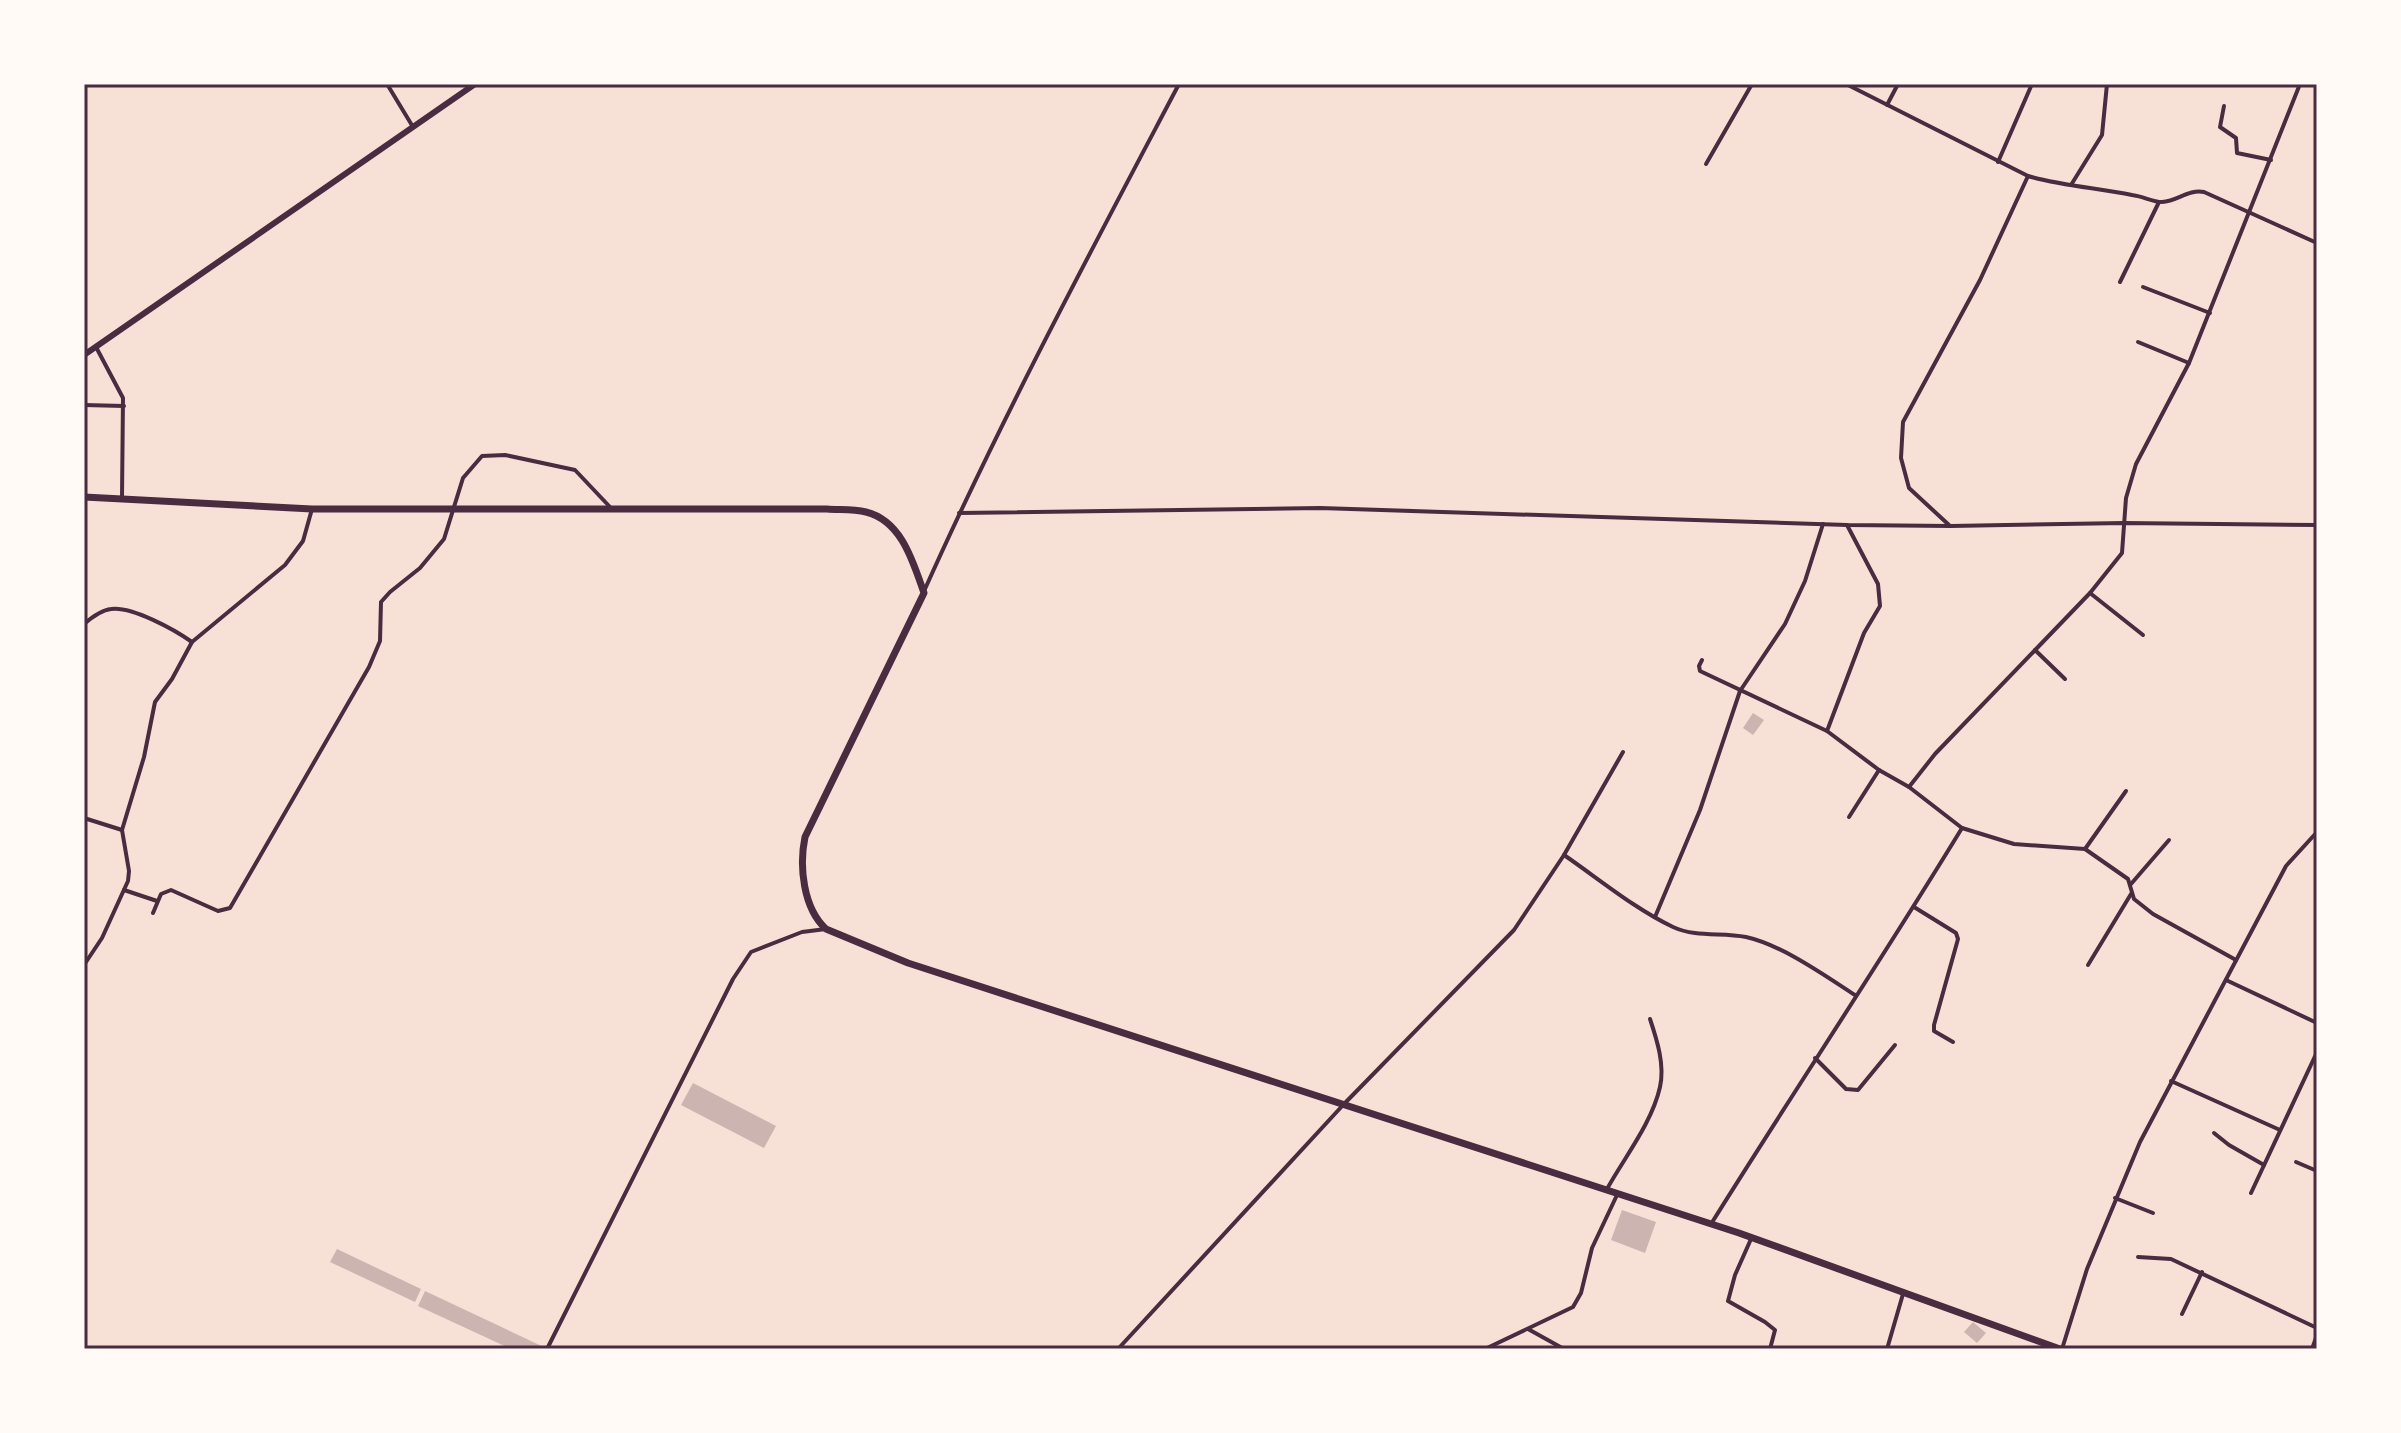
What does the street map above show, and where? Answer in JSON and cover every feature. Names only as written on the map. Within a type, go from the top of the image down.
[{"type":"main road","points":[[84,497],[312,509],[827,509],[870,513],[885,521],[906,544],[924,593],[805,837],[801,858],[807,897],[819,923],[826,929],[908,963],[1711,1224],[2061,1349]]},
{"type":"street","points":[[387,84],[413,127]]},
{"type":"street","points":[[84,355],[475,84]]},
{"type":"street","points":[[924,593],[959,513],[1054,321],[1179,84]]},
{"type":"street","points":[[1706,164],[1752,84]]},
{"type":"street","points":[[1846,84],[2028,176],[2159,202],[2198,191],[2317,243]]},
{"type":"street","points":[[1887,105],[1898,84]]},
{"type":"street","points":[[1998,162],[2032,84]]},
{"type":"street","points":[[2071,185],[2102,135],[2107,84]]},
{"type":"street","points":[[1909,787],[1935,754],[2090,593],[2122,553],[2126,498],[2136,464],[2189,363],[2300,84]]},
{"type":"street","points":[[2224,106],[2220,127],[2236,138],[2237,153],[2271,160]]},
{"type":"street","points":[[1951,526],[1909,488],[1901,458],[1903,422],[1980,280],[2028,176]]},
{"type":"street","points":[[2120,282],[2159,202]]},
{"type":"street","points":[[2143,287],[2210,313]]},
{"type":"street","points":[[2138,342],[2189,363]]},
{"type":"street","points":[[96,347],[120,390],[124,406],[121,500]]},
{"type":"street","points":[[84,405],[124,406]]},
{"type":"street","points":[[153,913],[161,894],[171,890],[218,911],[230,908],[369,667],[380,641],[381,602],[420,568],[444,539],[465,473],[476,460],[487,455],[520,457],[579,472],[612,509]]},
{"type":"street","points":[[959,513],[1320,508],[1847,525],[2317,525]]},
{"type":"street","points":[[84,965],[102,938],[124,890],[129,871],[122,830],[144,757],[155,702],[192,642],[285,565],[303,541],[312,509]]},
{"type":"street","points":[[1655,917],[1700,810],[1740,691],[1785,624],[1805,581],[1823,524]]},
{"type":"street","points":[[1827,731],[1864,633],[1880,606],[1878,584],[1847,525]]},
{"type":"street","points":[[2090,593],[2143,635]]},
{"type":"street","points":[[84,624],[113,608],[161,624],[192,642]]},
{"type":"street","points":[[2035,650],[2065,679]]},
{"type":"street","points":[[1702,660],[1700,671],[1827,731],[1962,828],[2014,844],[2085,849],[2120,872],[2131,884]]},
{"type":"street","points":[[1118,1349],[1344,1104],[1514,930],[1564,855],[1623,752]]},
{"type":"street","points":[[1849,817],[1879,770]]},
{"type":"street","points":[[2085,849],[2126,791]]},
{"type":"street","points":[[84,818],[122,830]]},
{"type":"street","points":[[1711,1224],[1962,828]]},
{"type":"street","points":[[2061,1349],[2087,1269],[2140,1142],[2286,866],[2317,832]]},
{"type":"street","points":[[2088,965],[2131,894],[2131,884],[2169,840]]},
{"type":"street","points":[[1564,855],[1675,928],[1699,935],[1748,937],[1819,972],[1856,996]]},
{"type":"street","points":[[124,890],[157,901]]},
{"type":"street","points":[[2131,894],[2153,914],[2236,960]]},
{"type":"street","points":[[1914,907],[1956,933],[1958,939],[1934,1025],[1934,1031],[1953,1042]]},
{"type":"street","points":[[547,1349],[733,979],[751,952],[802,932],[826,929]]},
{"type":"street","points":[[2226,980],[2317,1023]]},
{"type":"street","points":[[1606,1191],[1646,1121],[1660,1087],[1659,1045],[1650,1019]]},
{"type":"street","points":[[1815,1058],[1846,1089],[1858,1090],[1895,1045]]},
{"type":"street","points":[[2251,1193],[2317,1052]]},
{"type":"street","points":[[2171,1081],[2280,1130]]},
{"type":"street","points":[[2214,1133],[2264,1165]]},
{"type":"street","points":[[2296,1162],[2317,1171]]},
{"type":"street","points":[[1485,1349],[1567,1311],[1578,1300],[1592,1248],[1617,1195]]},
{"type":"street","points":[[2115,1198],[2153,1213]]},
{"type":"street","points":[[1751,1238],[1728,1301],[1772,1327],[1775,1335],[1770,1349]]},
{"type":"street","points":[[2138,1257],[2171,1259],[2317,1328]]},
{"type":"street","points":[[2182,1314],[2202,1272]]},
{"type":"street","points":[[1887,1349],[1904,1291]]},
{"type":"street","points":[[1528,1329],[1564,1349]]},
{"type":"street","points":[[2312,1349],[2317,1335]]},
{"type":"building","points":[[1753,713],[1764,720],[1753,735],[1743,728]]},
{"type":"building","points":[[693,1083],[776,1126],[764,1148],[681,1105]]},
{"type":"building","points":[[1622,1210],[1656,1222],[1645,1253],[1611,1240]]},
{"type":"building","points":[[337,1249],[421,1289],[415,1302],[330,1262]]},
{"type":"building","points":[[425,1291],[548,1349],[511,1349],[418,1306]]},
{"type":"building","points":[[1973,1322],[1986,1333],[1977,1343],[1964,1332]]}]
